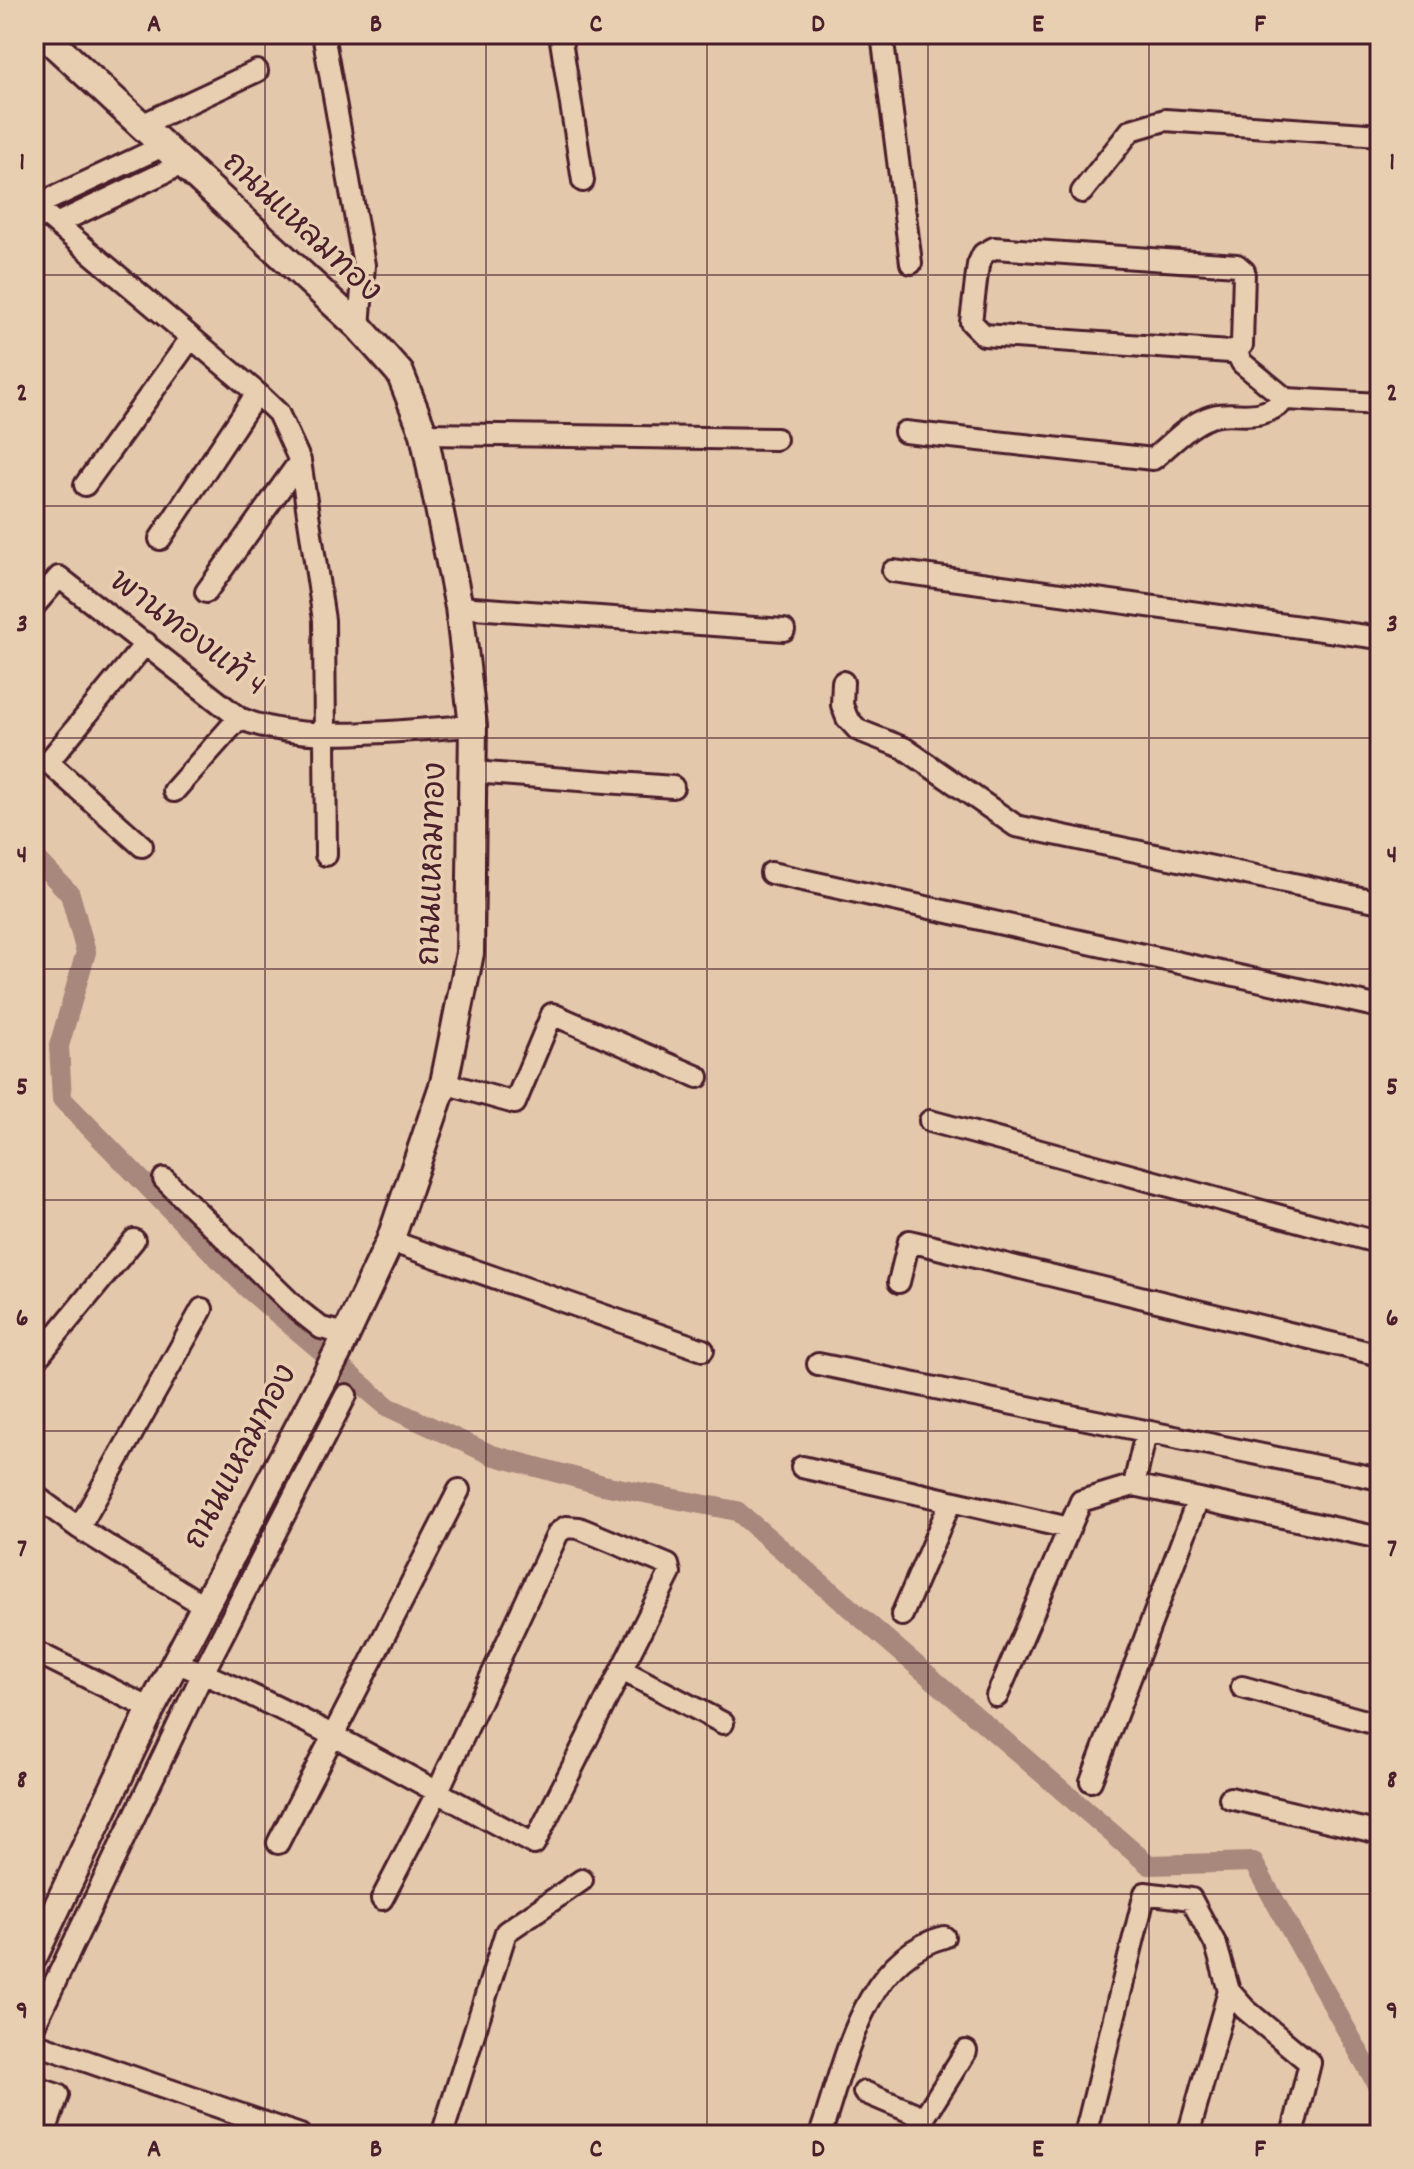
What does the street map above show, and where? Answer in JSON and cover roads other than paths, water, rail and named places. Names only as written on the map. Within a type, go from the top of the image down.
[{"type":"main road","name":"ถนนแหลมทอง","points":[[34,1956],[151,1709],[343,1342],[390,1241],[444,1083],[470,953],[473,772],[473,726],[459,607],[424,434],[400,373],[359,327],[180,165],[43,34]]},
{"type":"street","points":[[323,34],[364,265],[359,327]]},
{"type":"street","points":[[560,34],[583,181]]},
{"type":"street","points":[[882,34],[911,263]]},
{"type":"street","points":[[139,126],[257,71]]},
{"type":"street","points":[[1082,192],[1138,126],[1165,120],[1380,135]]},
{"type":"street","points":[[161,147],[34,206],[278,413],[300,461],[324,620],[326,855]]},
{"type":"street","points":[[56,224],[180,165]]},
{"type":"street","points":[[994,248],[1237,265],[1244,271],[1242,345],[1236,351],[984,335],[971,322],[978,265],[983,254],[994,248]]},
{"type":"street","points":[[85,485],[191,338]]},
{"type":"street","points":[[1236,351],[1242,363],[1286,399],[1380,404]]},
{"type":"street","points":[[160,539],[257,393]]},
{"type":"street","points":[[905,432],[1153,459],[1203,419],[1254,416],[1275,409],[1286,399]]},
{"type":"street","points":[[424,434],[776,439]]},
{"type":"street","points":[[206,592],[300,461]]},
{"type":"street","points":[[893,571],[1380,638]]},
{"type":"street","name":"พานทองแท้ 4","points":[[34,606],[59,577],[239,718],[280,730],[326,732],[473,726]]},
{"type":"street","points":[[459,607],[784,630]]},
{"type":"street","points":[[142,846],[48,762],[146,643]]},
{"type":"street","points":[[843,682],[842,705],[847,718],[858,730],[904,748],[1016,826],[1380,902]]},
{"type":"street","points":[[174,791],[239,718]]},
{"type":"street","points":[[473,772],[673,787]]},
{"type":"street","points":[[771,873],[1380,1007]]},
{"type":"street","points":[[444,1083],[515,1103],[552,1014],[698,1077]]},
{"type":"street","points":[[930,1121],[1380,1243]]},
{"type":"street","points":[[164,1179],[297,1309],[343,1342]]},
{"type":"street","points":[[34,1362],[134,1240]]},
{"type":"street","points":[[390,1241],[703,1350]]},
{"type":"street","points":[[899,1282],[909,1241],[1380,1355]]},
{"type":"street","points":[[79,1528],[202,1309]]},
{"type":"street","points":[[818,1364],[1380,1479]]},
{"type":"street","points":[[34,2026],[203,1673],[346,1395]]},
{"type":"street","points":[[1134,1485],[1146,1433]]},
{"type":"street","points":[[802,1467],[1069,1528]]},
{"type":"street","points":[[997,1696],[1081,1501],[1134,1485],[1380,1538]]},
{"type":"street","points":[[278,1843],[459,1490]]},
{"type":"street","points":[[34,1495],[79,1528],[203,1605]]},
{"type":"street","points":[[1091,1781],[1198,1499]]},
{"type":"street","points":[[902,1615],[951,1501]]},
{"type":"street","points":[[175,1662],[333,1738],[437,1793],[534,1844],[624,1671],[670,1573],[668,1565],[579,1528],[566,1527],[558,1533],[437,1793],[382,1899]]},
{"type":"street","points":[[42,1655],[151,1709]]},
{"type":"street","points":[[624,1671],[723,1723]]},
{"type":"street","points":[[1242,1687],[1380,1725]]},
{"type":"street","points":[[1230,1798],[1380,1833]]},
{"type":"street","points":[[442,2135],[506,1932],[582,1880]]},
{"type":"street","points":[[1084,2132],[1145,1893],[1191,1899],[1216,1945],[1229,1991],[1245,2009],[1310,2063],[1292,2135]]},
{"type":"street","points":[[820,2135],[871,1995],[898,1960],[921,1943],[944,1937]]},
{"type":"street","points":[[1188,2135],[1229,1991]]},
{"type":"street","points":[[34,2043],[300,2135]]},
{"type":"street","points":[[864,2092],[918,2126],[966,2051]]},
{"type":"street","points":[[34,2087],[58,2095],[44,2135]]},
{"type":"waterway","points":[[34,856],[70,894],[86,952],[59,1046],[62,1099],[247,1288],[388,1407],[492,1455],[603,1485],[737,1511],[1149,1865],[1253,1862],[1380,2090]]}]
